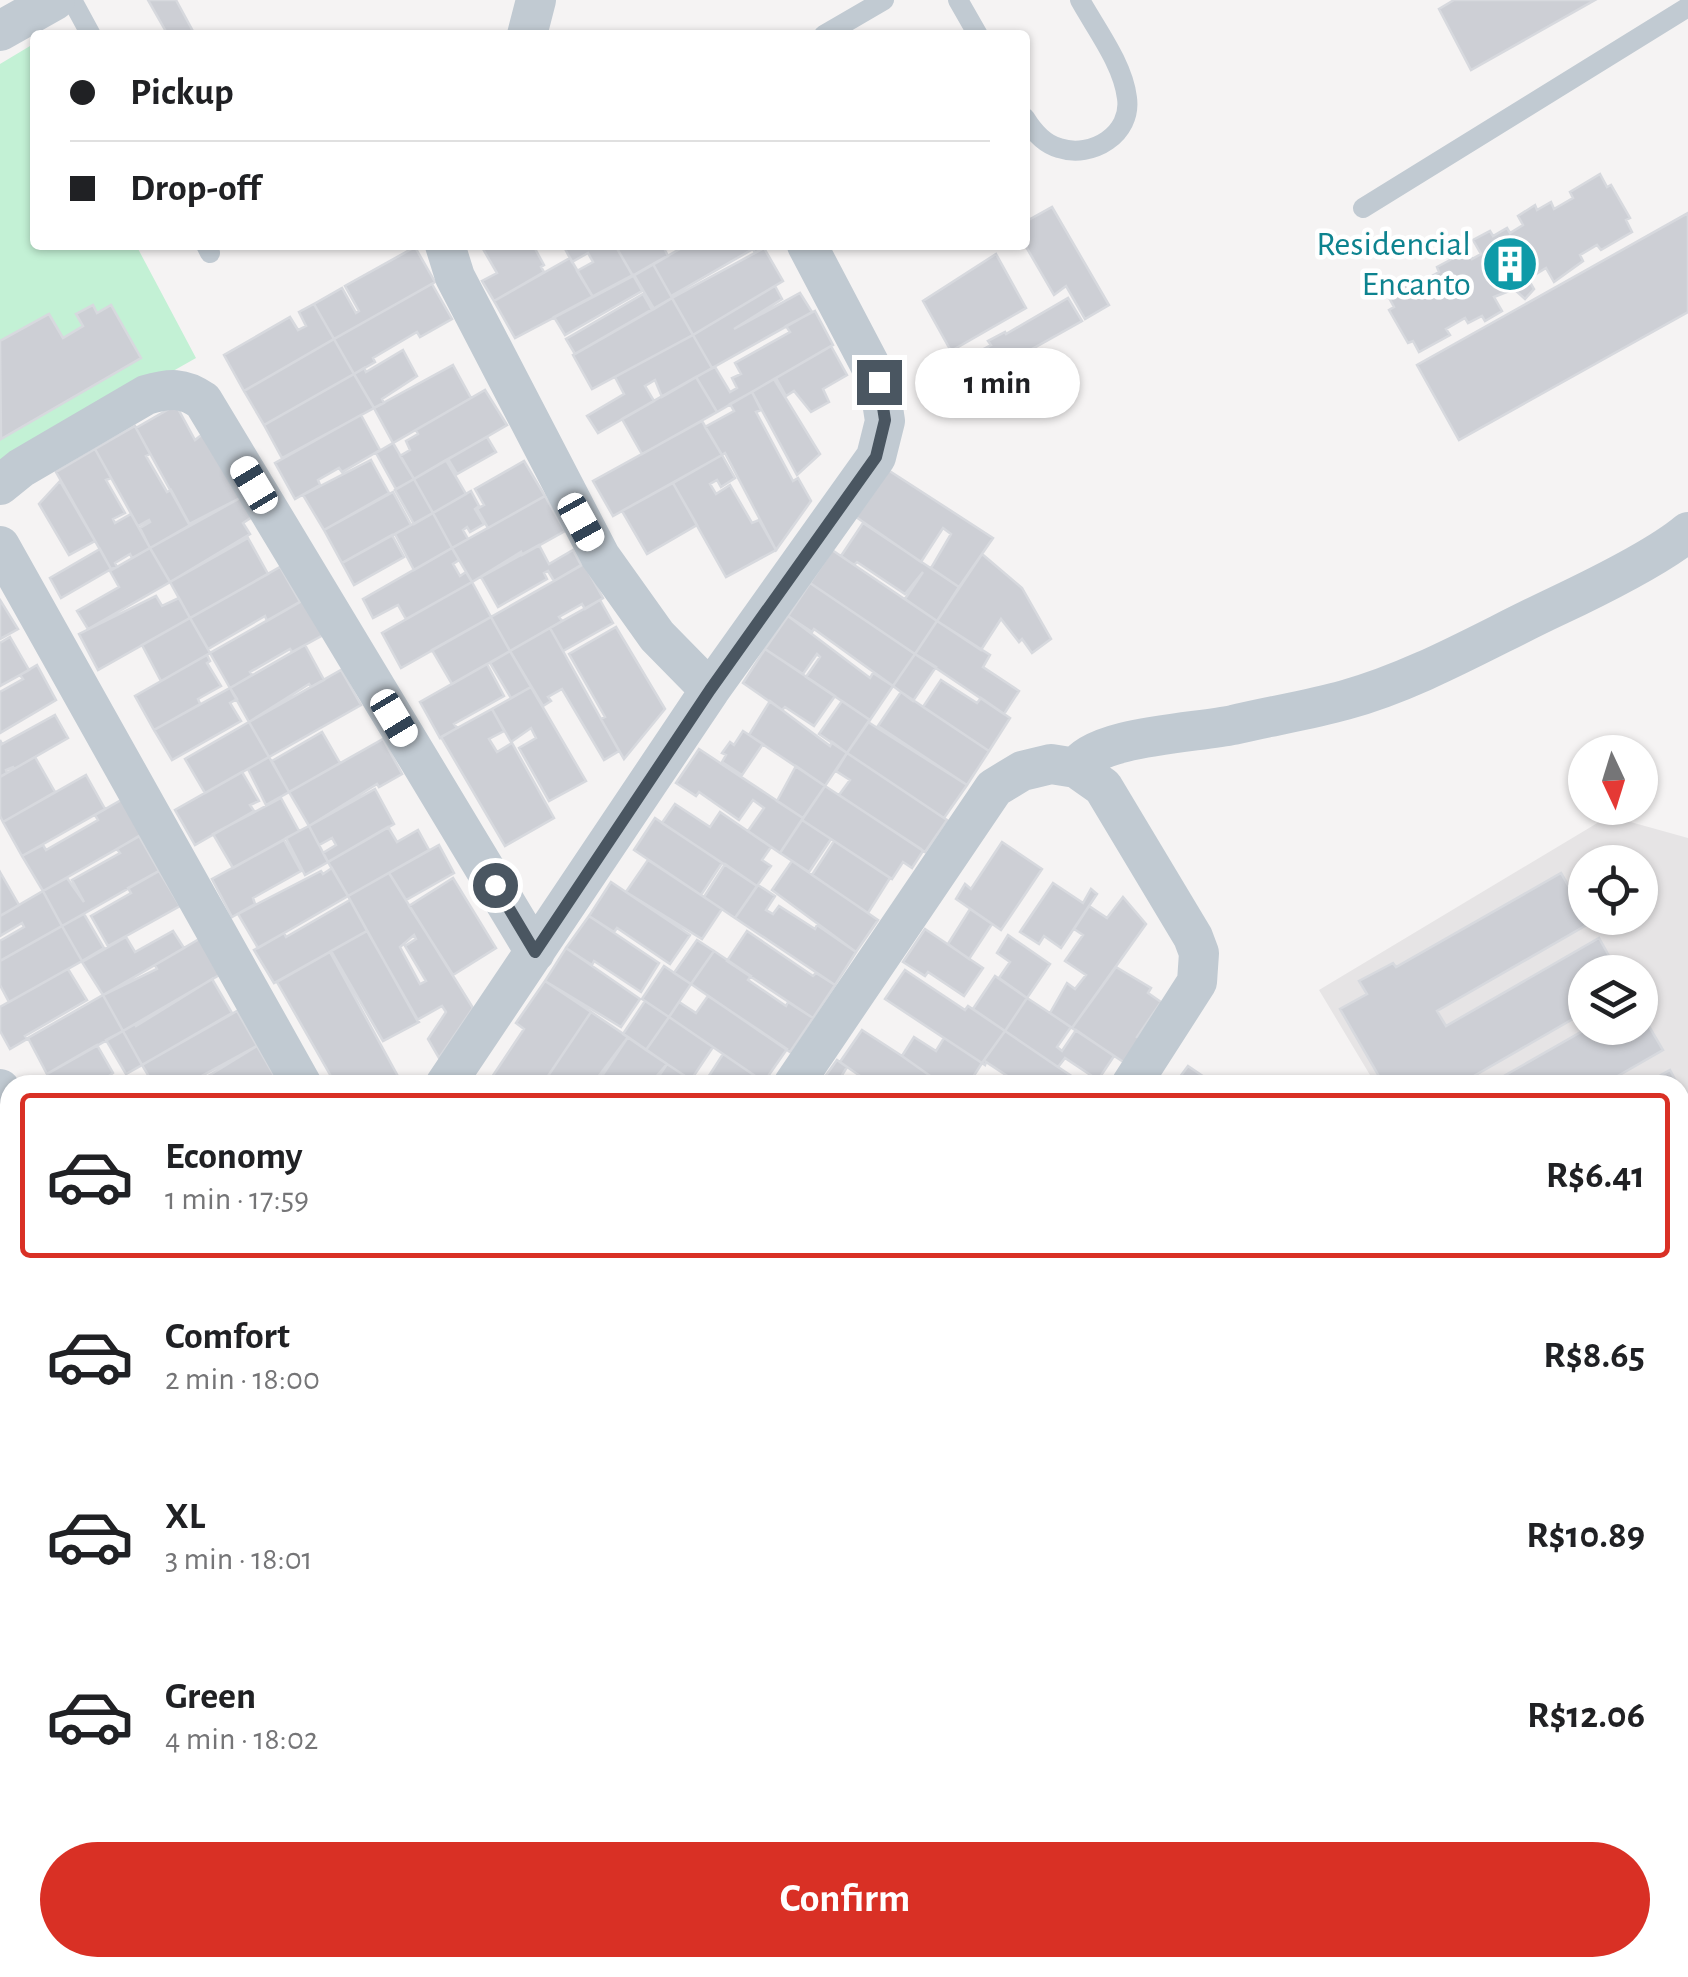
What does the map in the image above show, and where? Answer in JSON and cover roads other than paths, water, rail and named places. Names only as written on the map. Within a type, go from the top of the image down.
[{"type":"street","points":[[0,31],[54,0]]},
{"type":"street","points":[[528,30],[536,0]]},
{"type":"street","points":[[446,250],[454,277],[600,556],[657,636],[710,690]]},
{"type":"street","points":[[457,1075],[710,690],[876,457],[885,420],[879,382],[810,250]]},
{"type":"street","points":[[0,485],[21,468],[146,395],[168,388],[187,390],[203,401],[535,952]]},
{"type":"street","points":[[1076,768],[1081,758],[1093,751],[1122,742],[1196,733],[1348,700],[1425,669],[1585,592],[1688,532]]},
{"type":"street","points":[[0,546],[296,1075]]},
{"type":"street","points":[[801,1075],[994,788],[1022,771],[1051,764],[1076,768],[1103,787],[1193,937],[1199,954],[1200,970],[1192,991],[1137,1075]]},
{"type":"lane","points":[[72,0],[88,30]]},
{"type":"lane","points":[[833,30],[884,0]]},
{"type":"lane","points":[[958,0],[975,30]]},
{"type":"lane","points":[[1030,126],[1035,134],[1058,148],[1086,151],[1106,142],[1124,125],[1127,99],[1115,65],[1080,0]]},
{"type":"lane","points":[[1363,208],[1688,7]]},
{"type":"place","name":"Residencial Encanto","points":[[1510,264]]}]
